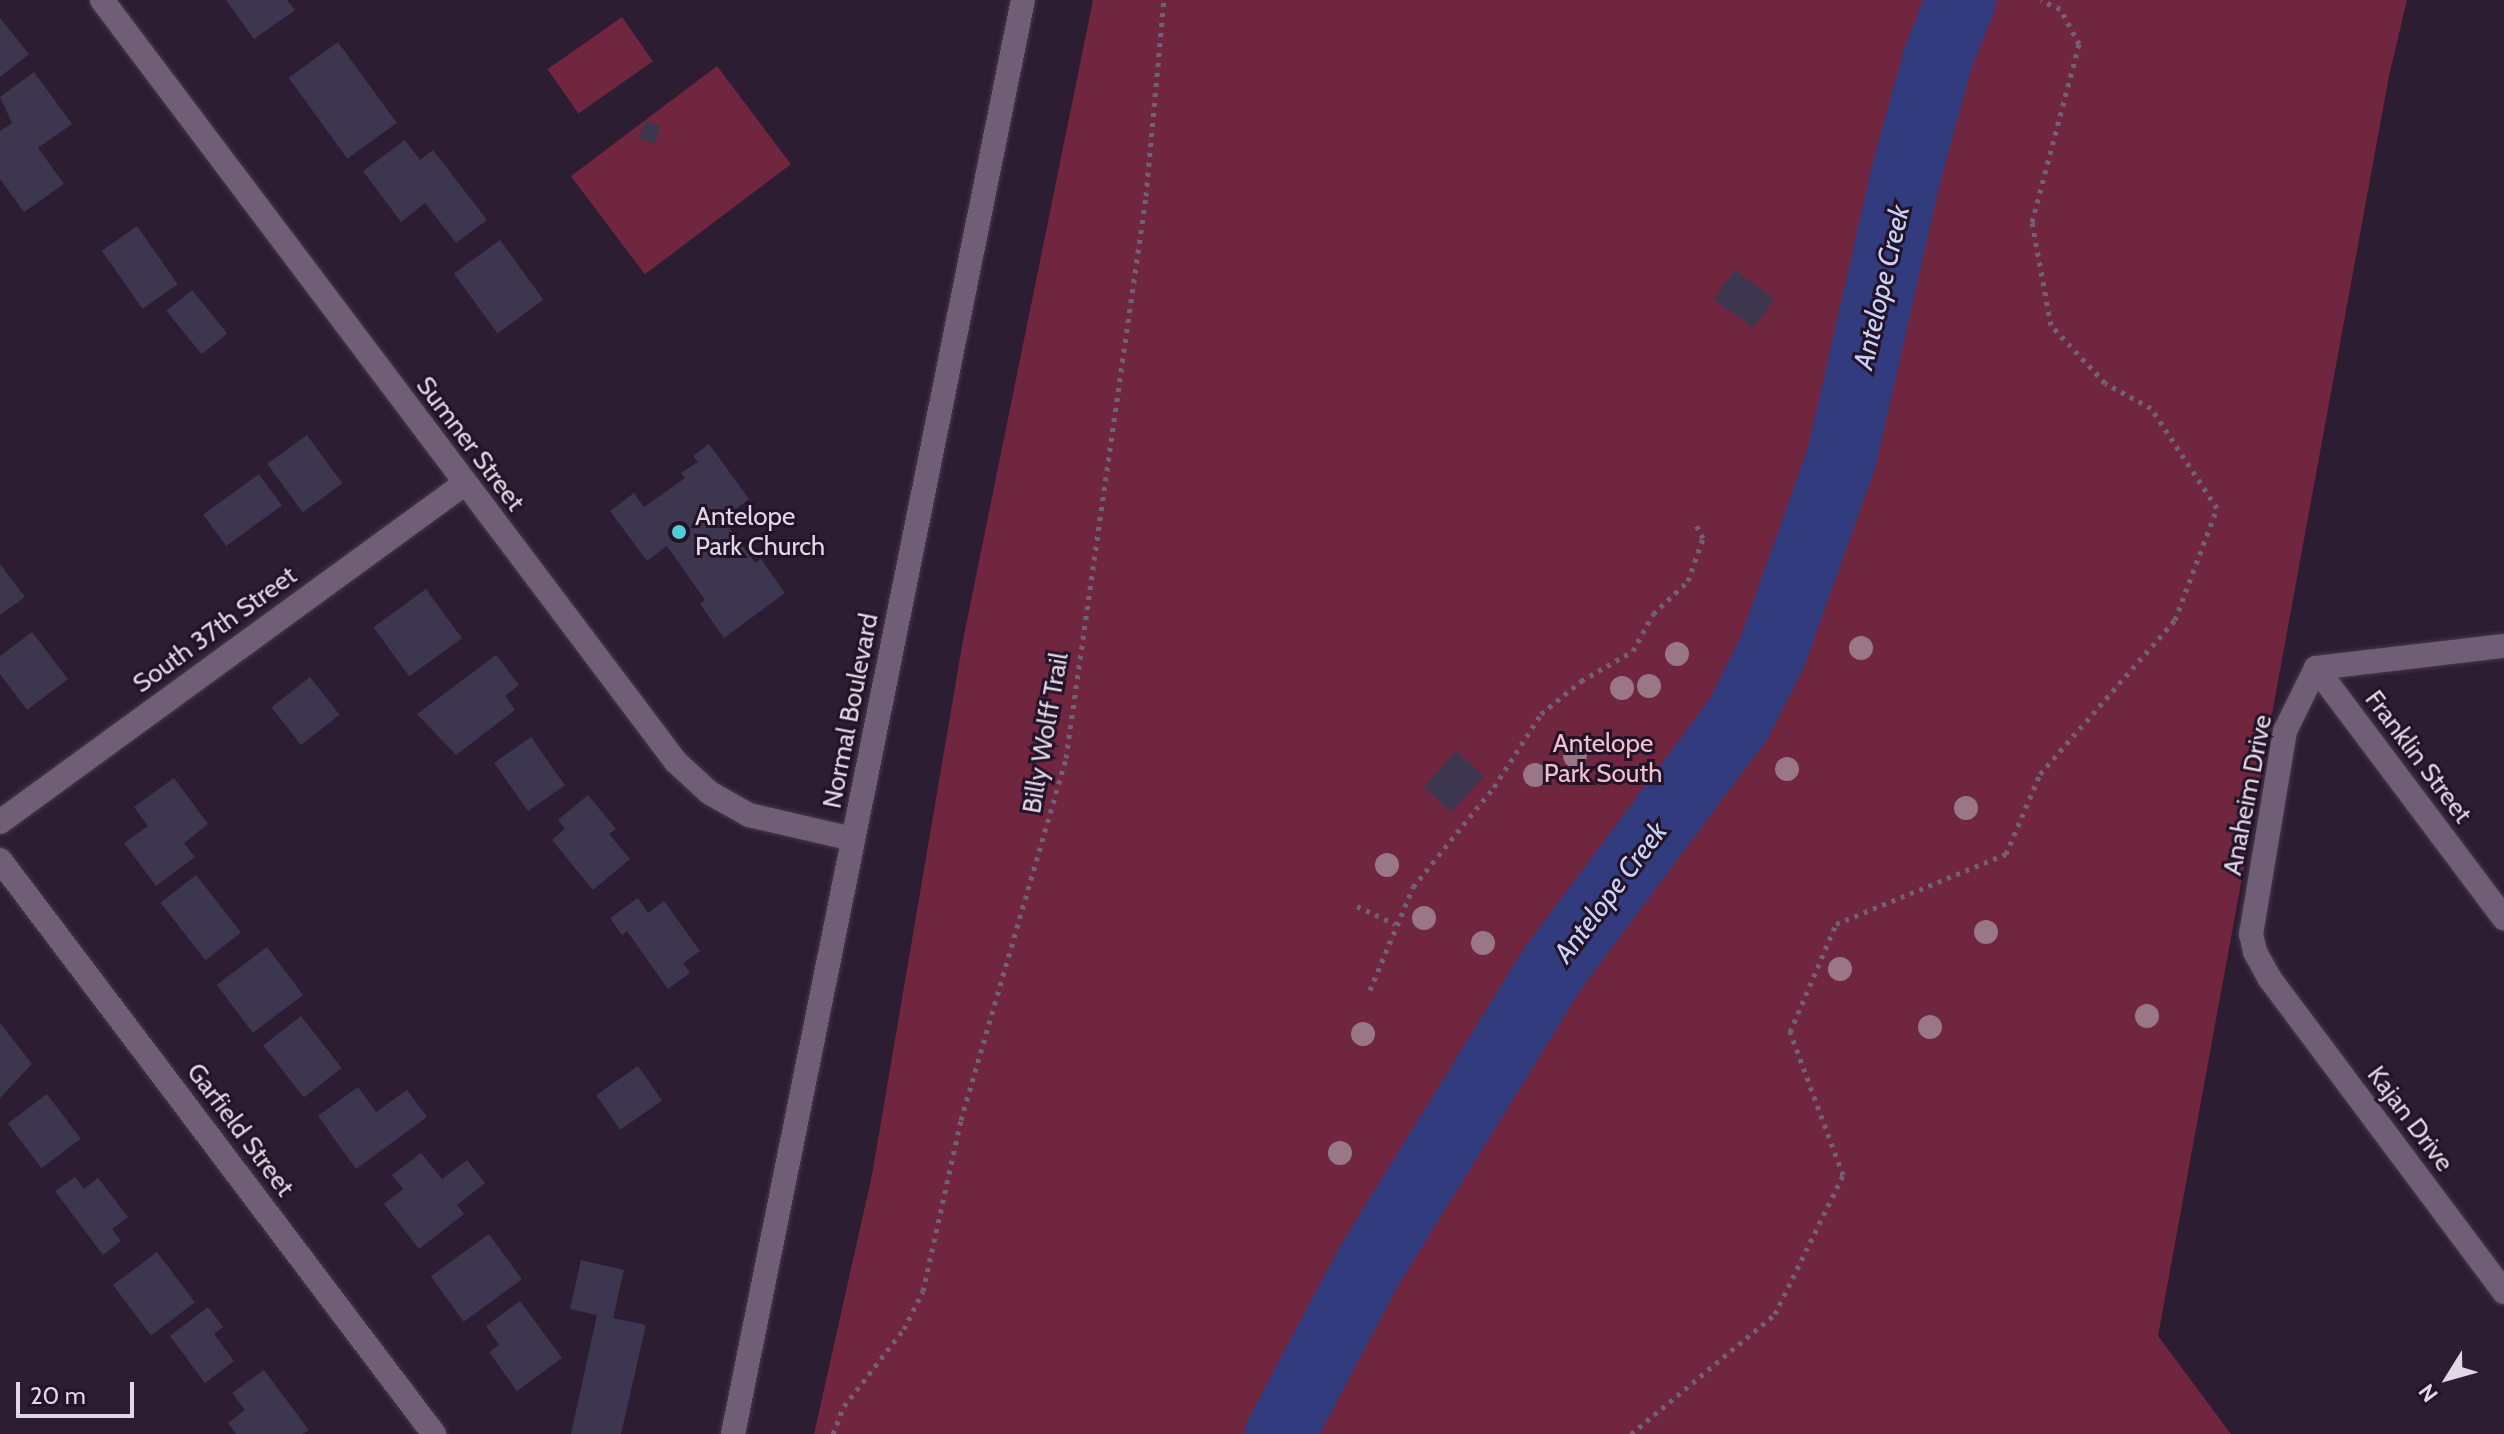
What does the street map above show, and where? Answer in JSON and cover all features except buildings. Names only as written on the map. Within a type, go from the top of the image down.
[{"type":"street","name":"Sumner Street","points":[[102,0],[464,484],[691,778],[749,815],[853,839]]},
{"type":"street","name":"Normal Boulevard","points":[[733,1434],[1023,0]]},
{"type":"street","name":"South 37th Street","points":[[0,822],[464,484]]},
{"type":"street","points":[[2316,668],[2504,646]]},
{"type":"street","name":"Franklin Street","points":[[2316,668],[2504,918]]},
{"type":"street","name":"Anaheim Drive","points":[[2270,979],[2251,934],[2285,731],[2316,668]]},
{"type":"street","name":"Garfield Street","points":[[0,860],[434,1434]]},
{"type":"street","name":"Kajan Drive","points":[[2270,979],[2504,1292]]},
{"type":"path","name":"Billy Wolff Trail","points":[[833,1434],[844,1406],[904,1329],[923,1291],[961,1120],[1066,758],[1144,212],[1164,0]]},
{"type":"path","points":[[1631,1434],[1775,1314],[1843,1175],[1790,1032],[1836,924],[2006,854],[2040,774],[2175,620],[2217,508],[2151,408],[2105,383],[2051,325],[2032,222],[2079,44],[2060,9],[2042,0]]},
{"type":"path","points":[[1370,990],[1413,887],[1494,787],[1541,714],[1581,681],[1633,651],[1653,614],[1688,581],[1703,538],[1695,523]]},
{"type":"path","points":[[1357,906],[1395,924]]},
{"type":"green space","name":"Antelope Park South","points":[[1093,0],[2407,0],[2389,76],[2158,1336],[2231,1434],[814,1434],[872,1175],[963,640]]},
{"type":"green space","points":[[622,17],[653,61],[578,113],[547,69]]},
{"type":"green space","points":[[717,66],[791,164],[645,274],[571,176]]},
{"type":"waterway","name":"Antelope Creek","points":[[1280,1434],[1369,1266],[1553,968],[1738,720],[1772,653],[1842,456],[1907,171],[1937,61],[1961,0]]},
{"type":"place","name":"Antelope Park Church","points":[[679,532]]}]
